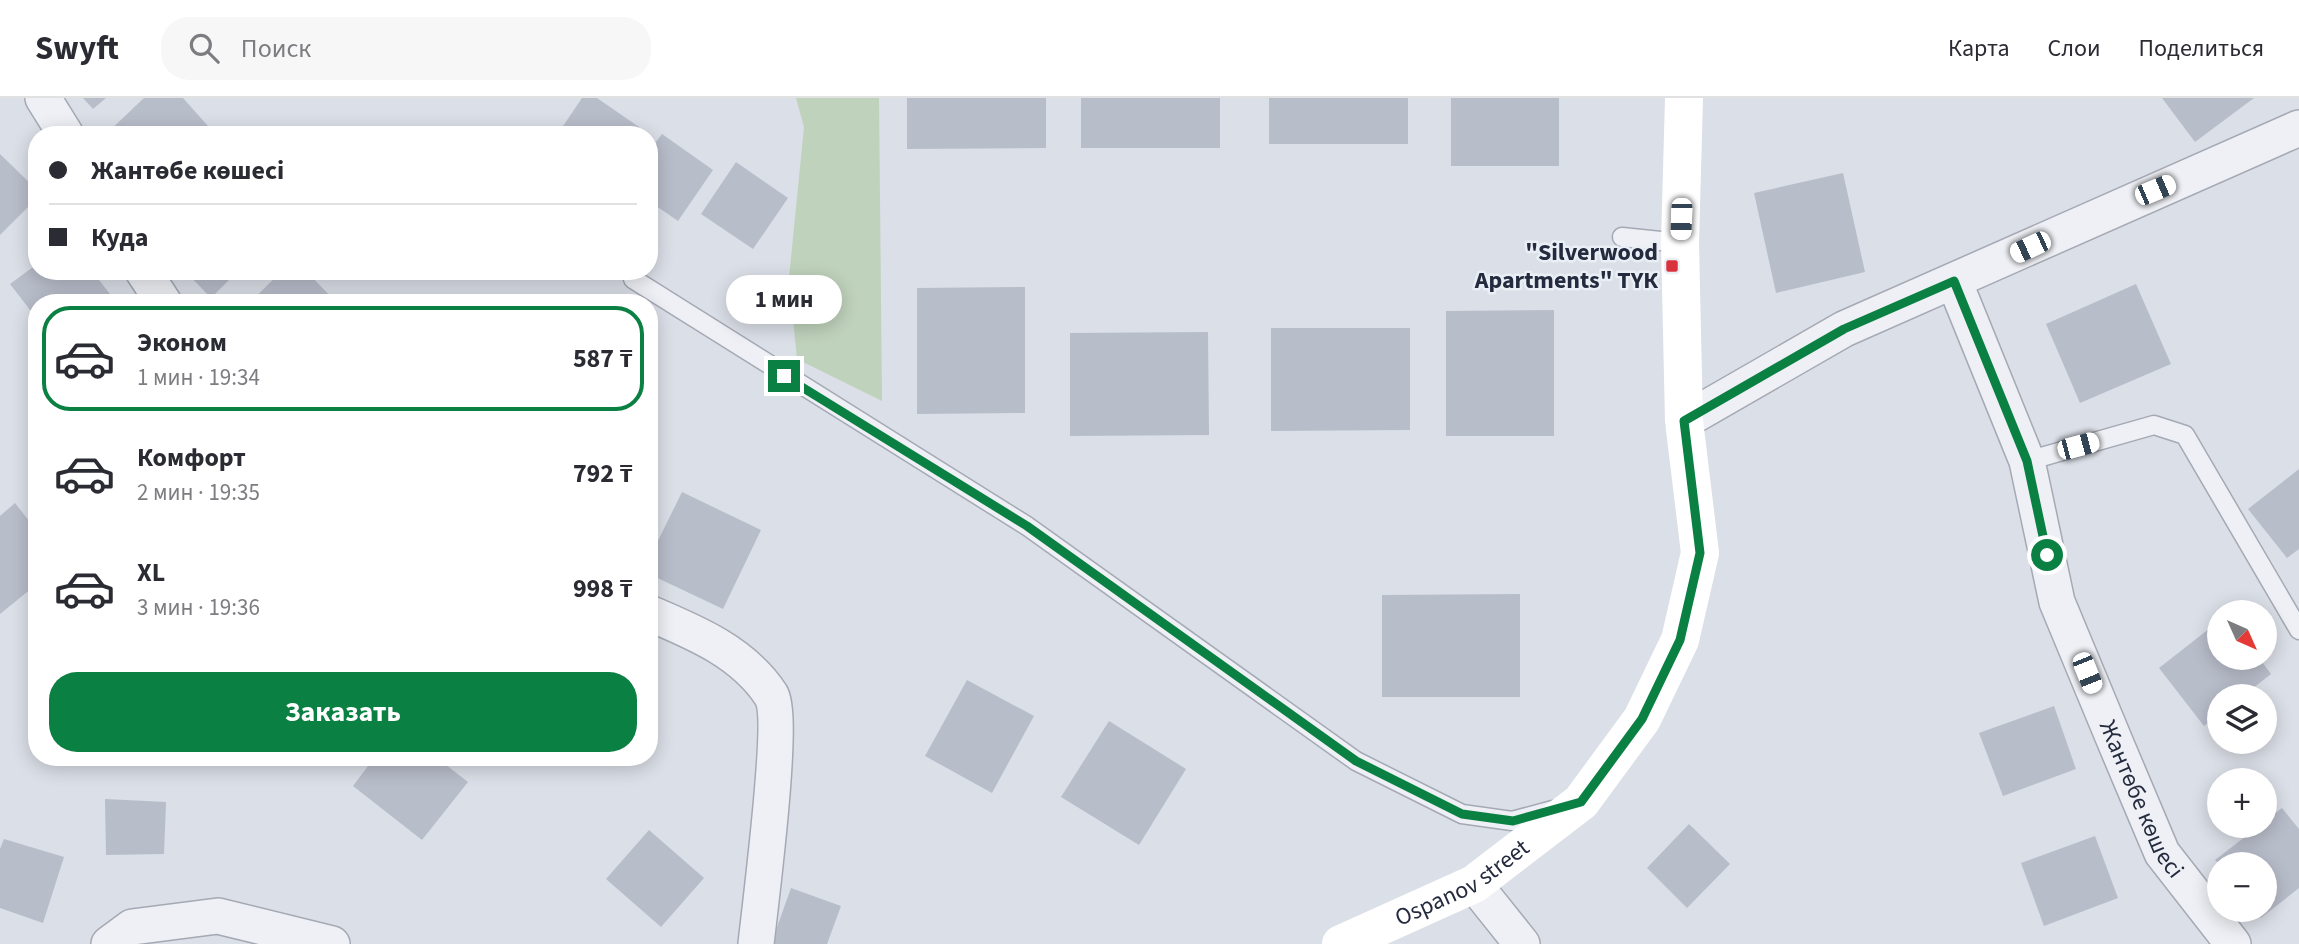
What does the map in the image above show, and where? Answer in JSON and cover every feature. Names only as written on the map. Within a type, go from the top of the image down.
[{"type":"street","points":[[43,98],[60,126]]},
{"type":"street","name":"Ospanov street","points":[[1340,944],[1474,884],[1581,802],[1642,719],[1680,640],[1700,553],[1684,421],[1680,243],[1684,98]]},
{"type":"street","points":[[1684,421],[1844,329],[2299,128]]},
{"type":"street","name":"Жантөбе көшесі","points":[[1954,281],[2027,461],[2057,602],[2162,853],[2233,944]]},
{"type":"street","points":[[658,617],[688,629],[746,663],[773,698],[776,748],[757,944]]},
{"type":"street","points":[[1474,884],[1522,944]]},
{"type":"street","points":[[108,944],[132,927],[218,916],[332,944]]},
{"type":"lane","points":[[1622,237],[1680,243]]},
{"type":"lane","points":[[635,280],[657,294]]},
{"type":"lane","points":[[658,295],[1027,526],[1356,761],[1462,814],[1513,821],[1581,802]]},
{"type":"lane","points":[[2027,461],[2154,425],[2185,435],[2299,630]]},
{"type":"green space","points":[[796,98],[879,98],[882,401],[797,359],[789,278],[804,127]]},
{"type":"building","points":[[83,98],[106,98],[93,109]]},
{"type":"building","points":[[144,98],[183,98],[208,126],[114,126]]},
{"type":"building","points":[[582,98],[597,98],[638,126],[563,126]]},
{"type":"building","points":[[907,98],[1046,98],[1046,148],[907,149]]},
{"type":"building","points":[[1081,98],[1220,98],[1220,148],[1081,148]]},
{"type":"building","points":[[1269,98],[1408,98],[1408,144],[1269,144]]},
{"type":"building","points":[[1451,98],[1559,98],[1559,166],[1451,166]]},
{"type":"building","points":[[2162,98],[2254,98],[2195,142]]},
{"type":"building","points":[[662,134],[713,170],[678,221],[658,207],[658,139]]},
{"type":"building","points":[[0,154],[28,181],[28,207],[0,235]]},
{"type":"building","points":[[736,162],[788,198],[753,249],[701,214]]},
{"type":"building","points":[[1843,173],[1865,272],[1776,293],[1754,193]]},
{"type":"building","points":[[28,271],[28,280],[99,280],[110,294],[28,294],[28,307],[10,284]]},
{"type":"building","points":[[194,280],[229,280],[215,294],[207,294]]},
{"type":"building","points":[[273,280],[315,280],[328,294],[258,294]]},
{"type":"building","points":[[2136,284],[2171,364],[2080,403],[2046,324]]},
{"type":"building","points":[[1025,287],[1025,413],[917,414],[917,288]]},
{"type":"building","points":[[1554,310],[1554,436],[1446,436],[1446,311]]},
{"type":"building","points":[[1271,328],[1410,328],[1410,430],[1271,431]]},
{"type":"building","points":[[1208,332],[1209,435],[1070,436],[1070,333]]},
{"type":"building","points":[[2299,469],[2299,549],[2287,558],[2248,509]]},
{"type":"building","points":[[682,492],[761,530],[723,609],[658,578],[658,541]]},
{"type":"building","points":[[15,503],[28,520],[28,591],[0,614],[0,516]]},
{"type":"building","points":[[1520,594],[1520,697],[1382,697],[1382,595]]},
{"type":"building","points":[[2207,630],[2207,670],[2268,670],[2271,674],[2258,684],[2207,684],[2207,724],[2204,726],[2159,668]]},
{"type":"building","points":[[967,680],[1034,716],[992,793],[925,756]]},
{"type":"building","points":[[2054,706],[2076,769],[2003,796],[1979,733]]},
{"type":"building","points":[[1109,721],[1186,769],[1139,845],[1061,797]]},
{"type":"building","points":[[368,766],[447,766],[468,782],[422,840],[353,786]]},
{"type":"building","points":[[105,799],[166,802],[164,854],[106,855]]},
{"type":"building","points":[[2282,808],[2299,829],[2299,888],[2277,905],[2277,852],[2225,852],[2243,838],[2277,838],[2277,812]]},
{"type":"building","points":[[1689,824],[1730,864],[1687,908],[1647,868]]},
{"type":"building","points":[[649,830],[704,878],[661,927],[606,879]]},
{"type":"building","points":[[2095,836],[2118,898],[2044,926],[2021,863]]},
{"type":"building","points":[[4,839],[64,857],[43,923],[0,908],[0,849]]},
{"type":"building","points":[[791,888],[841,906],[827,944],[771,944]]},
{"type":"place","name":"\"Silverwood Apartments\" ТҮК","points":[[1672,266]]},
{"type":"route","points":[[784,376],[1027,526],[1356,761],[1462,814],[1513,821],[1581,802],[1642,719],[1680,640],[1700,553],[1684,421],[1844,329],[1954,281],[2027,461],[2047,555]]}]
